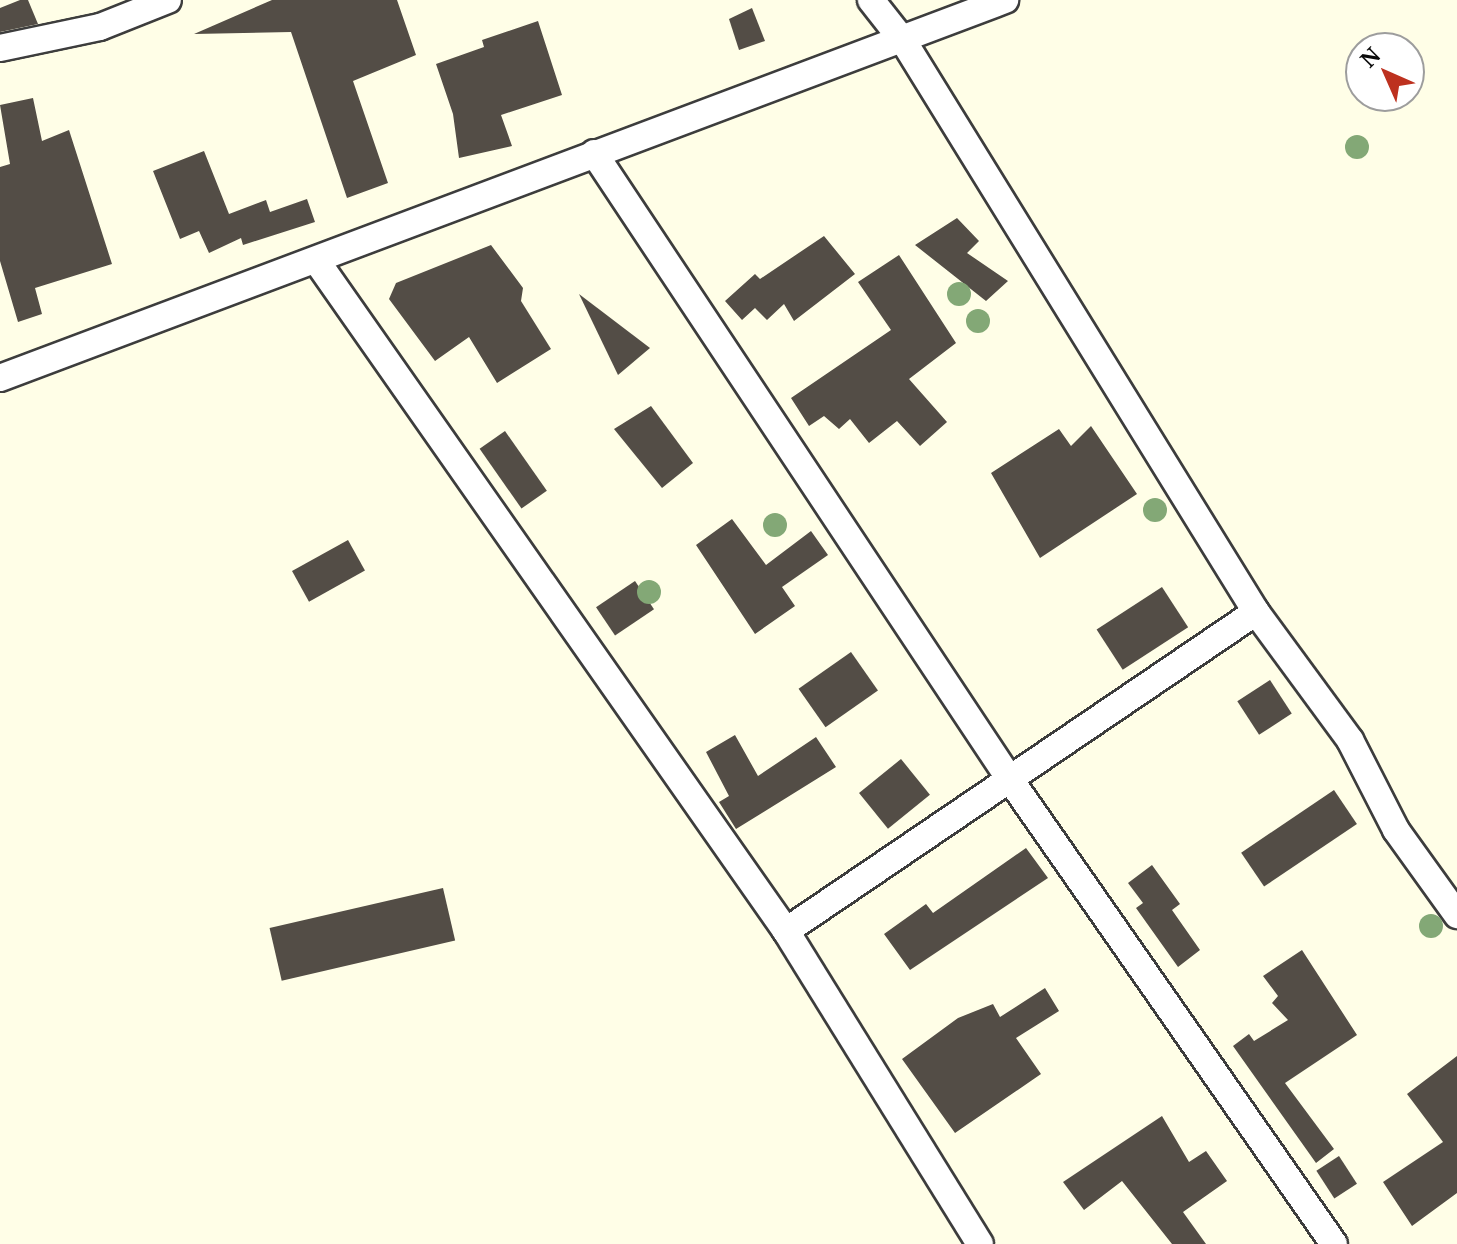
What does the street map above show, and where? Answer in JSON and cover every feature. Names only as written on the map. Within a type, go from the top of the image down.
[{"type":"street","points":[[0,48],[100,27],[168,0]]},
{"type":"street","points":[[871,0],[904,42],[1256,612],[1350,740],[1396,830],[1457,915]]},
{"type":"street","points":[[0,378],[594,153],[904,42],[1005,0]]},
{"type":"street","points":[[594,153],[1009,778],[1334,1244]]},
{"type":"street","points":[[316,260],[786,931],[980,1244]]},
{"type":"street","points":[[786,931],[1256,612]]},
{"type":"building","points":[[28,0],[38,24],[0,32],[0,8]]},
{"type":"building","points":[[272,0],[397,0],[416,55],[353,81],[388,183],[347,198],[291,32],[194,34]]},
{"type":"building","points":[[752,8],[765,41],[739,50],[729,19]]},
{"type":"building","points":[[538,21],[562,95],[501,115],[512,146],[459,158],[453,114],[436,64],[484,47],[482,40]]},
{"type":"building","points":[[33,98],[42,141],[69,130],[112,264],[35,288],[42,314],[18,322],[0,261],[0,167],[10,164],[0,105]]},
{"type":"building","points":[[204,151],[229,214],[266,200],[270,212],[307,199],[315,222],[243,245],[241,238],[209,253],[199,231],[180,239],[153,171]]},
{"type":"building","points":[[957,218],[979,241],[967,253],[1008,281],[986,301],[915,245]]},
{"type":"building","points":[[824,236],[855,274],[794,321],[784,304],[767,320],[755,308],[742,320],[725,301],[755,274],[760,279]]},
{"type":"building","points":[[491,245],[523,288],[521,301],[551,349],[497,383],[469,337],[435,361],[389,299],[396,283]]},
{"type":"building","points":[[899,255],[956,343],[909,379],[947,422],[920,446],[897,421],[869,443],[850,419],[839,429],[824,416],[809,426],[791,398],[891,330],[858,282]]},
{"type":"building","points":[[579,294],[650,348],[618,375]]},
{"type":"building","points":[[651,406],[693,463],[662,488],[614,429]]},
{"type":"building","points":[[1091,426],[1137,494],[1040,558],[991,473],[1059,429],[1071,446]]},
{"type":"building","points":[[505,431],[547,491],[521,509],[480,449]]},
{"type":"building","points":[[732,519],[766,565],[811,531],[828,555],[782,587],[795,606],[755,634],[696,545]]},
{"type":"building","points":[[348,540],[365,571],[309,602],[292,571]]},
{"type":"building","points":[[635,581],[654,609],[615,635],[596,607]]},
{"type":"building","points":[[1162,587],[1188,627],[1123,670],[1097,629]]},
{"type":"building","points":[[851,652],[878,691],[826,727],[799,689]]},
{"type":"building","points":[[1270,680],[1292,714],[1259,735],[1237,701]]},
{"type":"building","points":[[735,735],[758,776],[816,737],[836,767],[736,829],[719,802],[729,796],[706,752]]},
{"type":"building","points":[[901,759],[930,795],[888,829],[859,793]]},
{"type":"building","points":[[1334,790],[1357,824],[1264,887],[1241,853]]},
{"type":"building","points":[[1026,848],[1048,878],[910,970],[884,934],[926,904],[933,913]]},
{"type":"building","points":[[1152,865],[1180,904],[1172,910],[1200,950],[1178,967],[1136,908],[1143,903],[1128,883]]},
{"type":"building","points":[[443,888],[455,941],[282,981],[270,928]]},
{"type":"building","points":[[1302,950],[1357,1035],[1285,1083],[1334,1149],[1316,1163],[1233,1046],[1249,1034],[1254,1041],[1288,1020],[1272,1003],[1278,996],[1263,976]]},
{"type":"building","points":[[1045,988],[1059,1011],[1016,1038],[1041,1074],[955,1133],[902,1059],[958,1018],[993,1004],[1000,1017]]},
{"type":"building","points":[[1457,1056],[1457,1193],[1412,1226],[1383,1182],[1443,1142],[1407,1094]]},
{"type":"building","points":[[1162,1116],[1189,1162],[1206,1151],[1227,1181],[1183,1212],[1206,1244],[1172,1244],[1122,1181],[1084,1210],[1063,1182]]},
{"type":"building","points":[[1339,1156],[1357,1184],[1334,1198],[1316,1171]]}]
